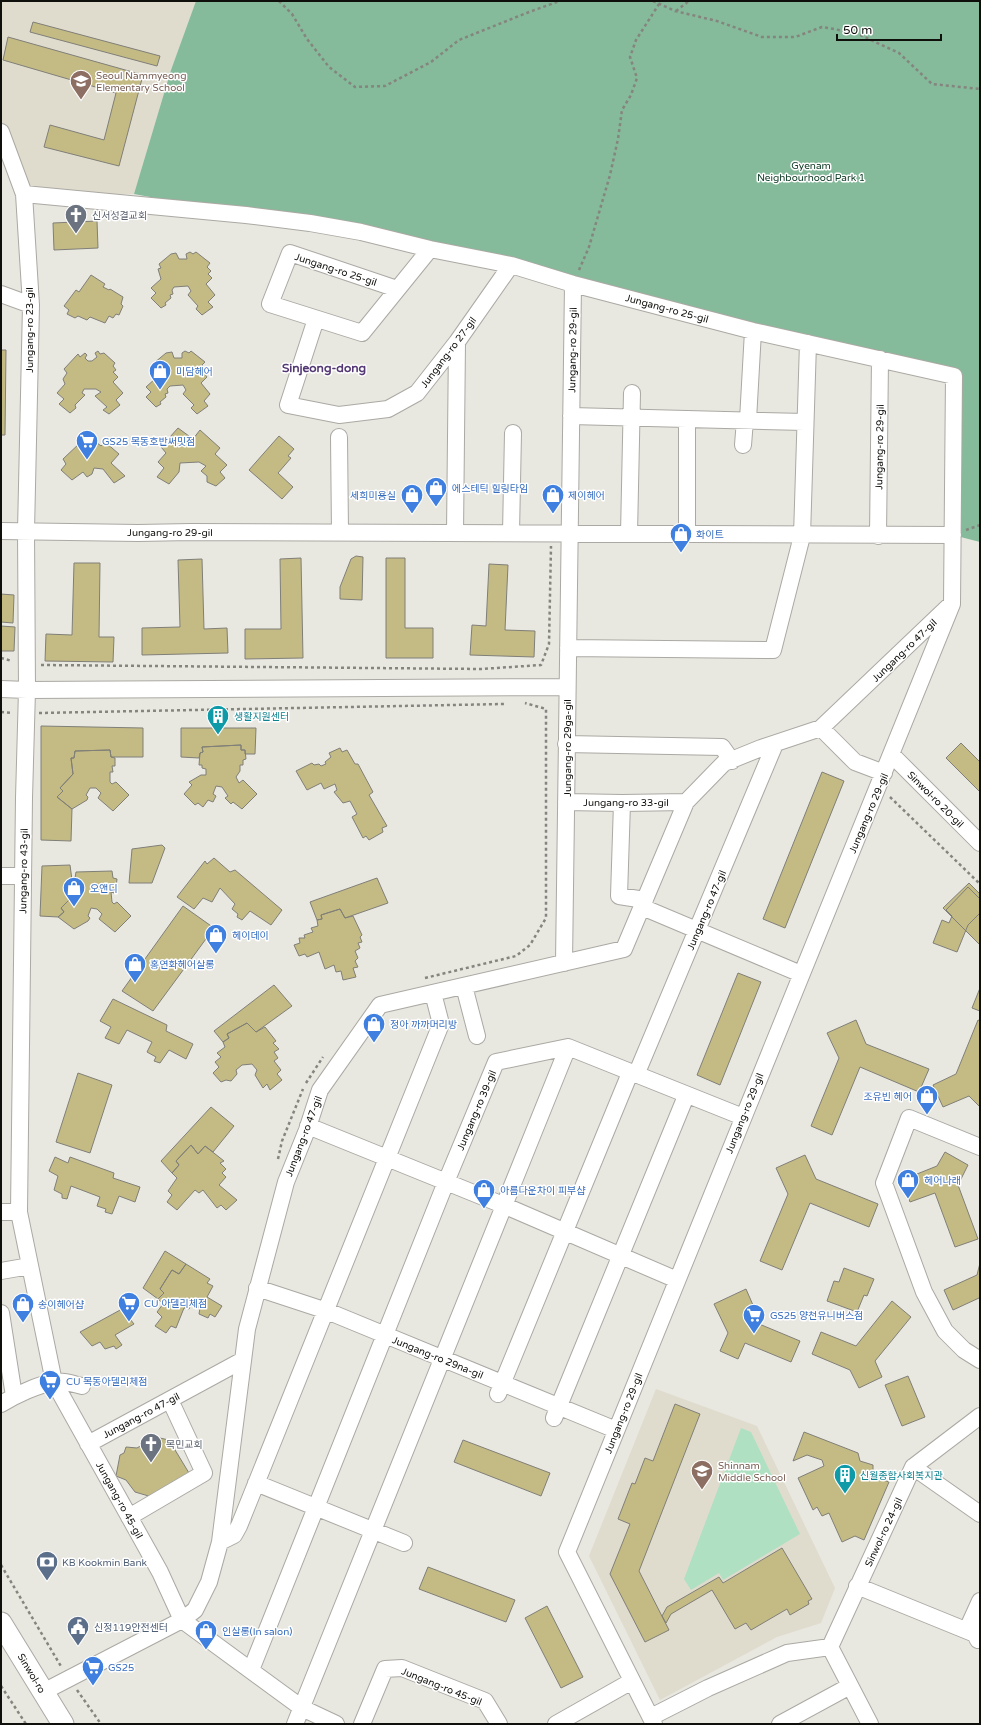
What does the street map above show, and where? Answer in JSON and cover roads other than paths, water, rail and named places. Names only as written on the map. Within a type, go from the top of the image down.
[{"type":"main road","name":"Sinwol-ro","points":[[1,1623],[63,1724]]},
{"type":"street","name":"Jungang-ro 23-gil","points":[[1,132],[24,194],[31,305],[26,531]]},
{"type":"street","points":[[24,194],[246,215],[310,223],[361,232],[430,249]]},
{"type":"street","name":"Jungang-ro 25-gil","points":[[397,289],[290,254],[270,304],[362,333],[430,249],[511,265],[573,284],[753,331],[954,376]]},
{"type":"street","name":"Jungang-ro 27-gil","points":[[316,319],[288,405],[339,415],[388,409],[417,393],[457,342],[511,265]]},
{"type":"street","name":"Jungang-ro 29-gil","points":[[569,533],[573,284]]},
{"type":"street","points":[[1,294],[31,305]]},
{"type":"street","points":[[744,445],[753,331]]},
{"type":"street","points":[[455,532],[457,342]]},
{"type":"street","points":[[568,648],[773,650],[802,536],[808,343]]},
{"type":"street","name":"Jungang-ro 29-gil","points":[[878,536],[880,359]]},
{"type":"street","name":"Jungang-ro 29-gil","points":[[653,1721],[567,1552],[801,974],[892,755],[952,604],[954,376]]},
{"type":"street","points":[[629,534],[632,394]]},
{"type":"street","points":[[571,416],[805,422]]},
{"type":"street","points":[[687,419],[687,534]]},
{"type":"street","points":[[511,533],[513,433]]},
{"type":"street","points":[[339,437],[340,532]]},
{"type":"street","name":"Jungang-ro 29-gil","points":[[1,531],[138,533],[455,532],[802,536],[953,535]]},
{"type":"street","name":"Jungang-ro 43-gil","points":[[19,1212],[26,713],[26,531]]},
{"type":"street","name":"Jungang-ro 29ga-gil","points":[[564,963],[569,533]]},
{"type":"street","name":"Jungang-ro 47-gil","points":[[88,1444],[243,1360],[247,1329],[286,1182],[308,1126],[320,1090],[380,1005],[624,949],[686,802],[724,763],[761,748],[821,728],[952,604]]},
{"type":"street","points":[[1,688],[26,690],[567,687]]},
{"type":"street","points":[[821,728],[855,762],[881,780]]},
{"type":"street","points":[[566,744],[722,747],[732,761]]},
{"type":"street","name":"Jungang-ro 47-gil","points":[[633,1074],[697,930],[775,744]]},
{"type":"street","name":"Sinwol-ro 20-gil","points":[[892,755],[980,842]]},
{"type":"street","name":"Jungang-ro 33-gil","points":[[566,802],[686,802]]},
{"type":"street","points":[[622,803],[619,896],[643,903],[697,930],[801,974]]},
{"type":"street","points":[[1,876],[23,876]]},
{"type":"street","points":[[464,986],[477,1036]]},
{"type":"street","points":[[220,1542],[234,1535],[239,1526],[327,1311],[441,1024],[433,993]]},
{"type":"street","points":[[295,1724],[568,1047],[686,1096],[743,1117]]},
{"type":"street","name":"Jungang-ro 39-gil","points":[[384,1335],[496,1062],[568,1047]]},
{"type":"street","points":[[501,1389],[565,1232],[633,1074]]},
{"type":"street","points":[[557,1412],[686,1096]]},
{"type":"street","points":[[980,1147],[909,1118],[884,1182],[924,1292],[944,1330],[964,1350],[980,1360]]},
{"type":"street","points":[[308,1126],[503,1205],[677,1280]]},
{"type":"street","points":[[1,1212],[19,1212]]},
{"type":"street","name":"Jungang-ro 45-gil","points":[[19,1212],[54,1382],[160,1572],[182,1620],[302,1708],[336,1724]]},
{"type":"street","points":[[1,1270],[30,1266]]},
{"type":"street","name":"Jungang-ro 29na-gil","points":[[257,1288],[327,1311],[442,1359],[501,1389],[557,1412],[616,1430]]},
{"type":"street","points":[[1,1313],[8,1400],[54,1382],[65,1382],[82,1386]]},
{"type":"street","points":[[250,1670],[384,1335]]},
{"type":"street","points":[[43,1692],[182,1620],[195,1610],[209,1582],[220,1542],[243,1360]]},
{"type":"street","points":[[129,1517],[204,1473],[170,1400]]},
{"type":"street","name":"Sinwol-ro 24-gil","points":[[830,1647],[913,1467],[980,1416]]},
{"type":"street","points":[[913,1467],[980,1514]]},
{"type":"street","points":[[256,1483],[316,1506],[404,1543]]},
{"type":"street","points":[[857,1586],[978,1638]]},
{"type":"street","points":[[978,1638],[970,1622],[980,1601]]},
{"type":"street","points":[[653,1721],[708,1688],[787,1653],[830,1647],[870,1724]]},
{"type":"street","name":"Jungang-ro 45-gil","points":[[362,1724],[385,1669],[402,1668],[484,1701],[499,1724]]},
{"type":"street","points":[[556,1724],[632,1681]]},
{"type":"street","points":[[780,1724],[850,1686]]},
{"type":"place","name":"Seoul Nammyeong Elementary School","points":[[81,100]]},
{"type":"place","name":"신서성결교회","points":[[76,234]]},
{"type":"place","name":"미담헤어","points":[[160,390]]},
{"type":"place","name":"GS25 목동호반써밋점","points":[[87,460]]},
{"type":"place","name":"에스테틱 힐링타임","points":[[436,508]]},
{"type":"place","name":"세희미용실","points":[[412,514]]},
{"type":"place","name":"제이헤어","points":[[553,514]]},
{"type":"place","name":"화이트","points":[[681,554]]},
{"type":"place","name":"생활지원센터","points":[[218,736]]},
{"type":"place","name":"오앤디","points":[[74,908]]},
{"type":"place","name":"헤이데이","points":[[216,954]]},
{"type":"place","name":"홍연화헤어살롱","points":[[135,984]]},
{"type":"place","name":"정아 까까머리방","points":[[374,1044]]},
{"type":"place","name":"조유빈 헤어","points":[[927,1116]]},
{"type":"place","name":"헤어나래","points":[[908,1200]]},
{"type":"place","name":"아름다운차이 피부샵","points":[[484,1210]]},
{"type":"place","name":"CU 아델리체점","points":[[129,1322]]},
{"type":"place","name":"송이헤어샵","points":[[23,1324]]},
{"type":"place","name":"GS25 양천유니버스점","points":[[754,1334]]},
{"type":"place","name":"CU 목동아델리체점","points":[[50,1400]]},
{"type":"place","name":"목민교회","points":[[151,1464]]},
{"type":"place","name":"Shinnam Middle School","points":[[702,1490]]},
{"type":"place","name":"신월종합사회복지관","points":[[845,1494]]},
{"type":"place","name":"KB Kookmin Bank","points":[[47,1582]]},
{"type":"place","name":"신정119안전센터","points":[[78,1646]]},
{"type":"place","name":"인살롱(In salon)","points":[[206,1650]]},
{"type":"place","name":"GS25","points":[[93,1686]]},
{"type":"district","name":"Sinjeong-dong","points":[[324,368]]},
{"type":"park label","name":"Gyenam Neighbourhood Park 1","points":[[811,170]]}]
